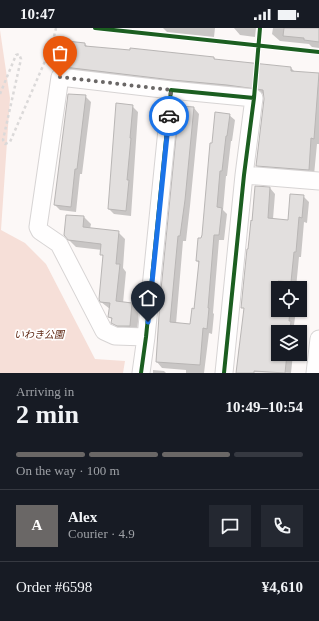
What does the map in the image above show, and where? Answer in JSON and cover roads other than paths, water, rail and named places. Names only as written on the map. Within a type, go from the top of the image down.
[{"type":"street","points":[[146,337],[115,336],[104,331],[59,244],[40,231],[38,227],[60,77],[254,98],[244,176],[224,373]]},
{"type":"street","points":[[141,373],[171,90]]},
{"type":"street","points":[[244,176],[319,181]]},
{"type":"street","points":[[315,373],[319,339]]},
{"type":"park label","name":"いわき公園","points":[[39,334]]}]
